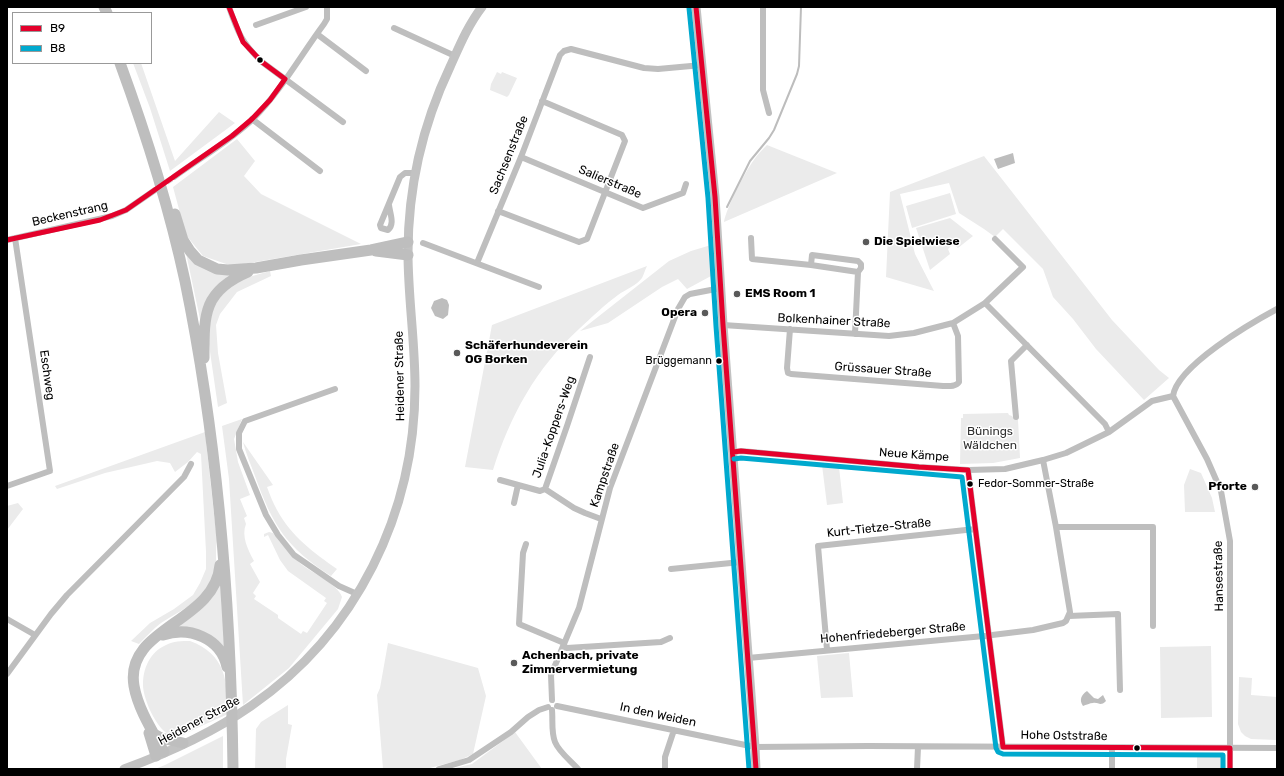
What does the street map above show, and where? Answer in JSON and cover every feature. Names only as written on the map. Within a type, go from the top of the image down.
[{"type":"highway","points":[[120,64],[160,181],[184,280],[209,401]]},
{"type":"highway","points":[[126,64],[144,112],[184,240],[190,251],[198,260],[217,269],[228,270],[256,268],[308,258],[371,250],[408,242]]},
{"type":"highway","points":[[169,196],[204,359],[228,538],[235,631],[234,698]]},
{"type":"highway","points":[[371,250],[408,255]]},
{"type":"highway","points":[[204,359],[204,323],[211,301],[225,284],[237,276],[256,268]]},
{"type":"highway","points":[[213,435],[239,769]]},
{"type":"highway","points":[[160,754],[154,734],[136,694],[133,674],[139,655],[153,638],[182,618],[210,593],[220,571],[221,540]]},
{"type":"highway","points":[[153,638],[172,632],[184,632],[198,634],[215,646],[223,655],[227,664],[234,698]]},
{"type":"highway","points":[[146,719],[149,738],[160,754]]},
{"type":"highway","points":[[233,769],[236,731]]},
{"type":"highway","points":[[154,734],[161,738],[183,744]]},
{"type":"main road","name":"Heidener Straße","points":[[124,769],[183,744],[225,723],[283,682],[310,656],[342,618],[357,594],[380,551],[388,533],[403,485],[414,419],[414,361],[408,242],[410,206],[415,173],[421,144],[442,84],[473,21],[482,7]]},
{"type":"main road","points":[[696,7],[715,197],[756,769]]},
{"type":"street","points":[[229,7],[243,42],[252,52],[262,62],[343,122]]},
{"type":"street","points":[[256,25],[306,7]]},
{"type":"street","points":[[174,177],[232,136],[252,119],[270,100],[327,19],[327,7]]},
{"type":"street","points":[[764,7],[763,90],[769,113]]},
{"type":"street","points":[[394,28],[455,56]]},
{"type":"street","points":[[316,34],[366,71]]},
{"type":"street","name":"Sachsenstraße","points":[[477,263],[521,157],[560,55],[564,51],[571,49],[615,62],[644,68],[658,69],[702,65]]},
{"type":"street","points":[[498,211],[578,242],[587,239],[625,142],[622,134],[542,101]]},
{"type":"street","points":[[252,119],[320,171]]},
{"type":"street","name":"Salierstraße","points":[[521,157],[643,208],[682,193],[686,184]]},
{"type":"street","points":[[388,205],[400,177],[405,173],[415,173]]},
{"type":"street","name":"Beckenstrang","points":[[7,240],[112,216],[126,210],[155,190]]},
{"type":"street","name":"Eschweg","points":[[7,486],[50,471],[15,238]]},
{"type":"street","points":[[751,238],[752,259],[811,265],[858,272]]},
{"type":"street","name":"Bolkenhainer Straße","points":[[723,325],[889,336],[934,329],[953,323],[985,303],[1023,267],[995,239]]},
{"type":"street","points":[[423,243],[539,288]]},
{"type":"street","points":[[811,265],[812,255],[858,261],[861,264],[861,268],[858,272],[855,334]]},
{"type":"street","name":"Kampstraße","points":[[552,708],[548,702],[552,700],[551,675],[579,608],[610,488],[678,309],[685,297],[690,294],[721,288]]},
{"type":"street","points":[[985,303],[1105,424],[1109,432]]},
{"type":"street","points":[[1173,396],[1178,381],[1187,370],[1247,325],[1277,309]]},
{"type":"street","name":"Grüssauer Straße","points":[[790,330],[787,368],[788,373],[954,386],[959,382],[958,336],[953,323]]},
{"type":"street","points":[[1016,417],[1011,361],[1027,345]]},
{"type":"street","name":"Julia-Koppers-Weg","points":[[590,357],[545,489],[574,508],[602,518]]},
{"type":"street","points":[[335,389],[245,421],[239,433],[239,449],[266,515],[278,536],[294,555],[339,586],[357,594]]},
{"type":"street","name":"Neue Kämpe","points":[[733,452],[741,451],[919,467],[968,470],[1005,469],[1066,453],[1109,432],[1152,401],[1173,396]]},
{"type":"street","name":"Hansestraße","points":[[1173,396],[1204,453],[1221,491],[1230,542],[1230,769]]},
{"type":"street","points":[[1043,460],[1056,527],[1070,612],[1069,616],[1118,614],[1120,690]]},
{"type":"street","points":[[7,674],[35,635],[67,596],[184,477],[191,464]]},
{"type":"street","points":[[968,470],[1004,747]]},
{"type":"street","points":[[500,480],[540,491],[545,489]]},
{"type":"street","points":[[514,503],[518,485]]},
{"type":"street","points":[[1056,527],[1153,527],[1153,626]]},
{"type":"street","name":"Kurt-Tietze-Straße","points":[[828,650],[818,546],[975,529]]},
{"type":"street","points":[[526,544],[523,553],[519,624],[564,645],[567,648],[661,642],[670,638]]},
{"type":"street","points":[[671,569],[741,562]]},
{"type":"street","name":"Hohenfriedeberger Straße","points":[[748,658],[940,641],[1033,630],[1063,624],[1069,616]]},
{"type":"street","points":[[7,619],[35,635]]},
{"type":"street","points":[[440,769],[469,760],[511,732],[528,717],[539,710],[552,708],[553,735],[557,747],[578,769]]},
{"type":"street","name":"In den Weiden","points":[[552,708],[755,746]]},
{"type":"street","points":[[665,769],[665,757],[674,730]]},
{"type":"street","name":"Hohe Oststraße","points":[[755,746],[1277,748]]},
{"type":"street","points":[[917,769],[918,747]]},
{"type":"street","points":[[1112,748],[1112,769]]},
{"type":"green space","points":[[133,64],[141,64],[175,161],[219,112],[235,123],[170,171],[150,108]]},
{"type":"green space","points":[[497,72],[501,74],[502,72],[517,78],[507,97],[490,90],[491,84]]},
{"type":"green space","points":[[237,139],[255,161],[244,176],[261,194],[361,244],[232,266],[203,256],[186,235],[173,187]]},
{"type":"green space","points":[[767,145],[837,173],[724,222],[742,179],[752,162]]},
{"type":"green space","points":[[984,156],[1112,320],[1159,370],[1169,378],[1144,400],[1096,349],[1073,319],[1053,297],[1043,269],[1003,229],[995,237],[959,213],[949,183],[900,194],[915,254],[934,291],[886,277],[890,192]]},
{"type":"green space","points":[[950,193],[956,214],[912,228],[906,206]]},
{"type":"green space","points":[[950,218],[973,236],[958,248],[954,245],[951,246],[948,249],[950,254],[930,270],[916,228]]},
{"type":"green space","points":[[711,245],[713,273],[711,276],[687,289],[678,279],[662,287],[608,323],[580,331],[669,261],[691,251]]},
{"type":"green space","points":[[186,253],[232,274],[202,319],[200,319]]},
{"type":"green space","points":[[647,266],[640,281],[618,295],[579,329],[550,360],[537,377],[516,412],[493,470],[465,467],[492,325]]},
{"type":"green space","points":[[270,271],[271,276],[237,292],[220,314],[216,325],[218,353],[227,403],[218,407],[207,331],[213,305],[235,281]]},
{"type":"green space","name":"Bünings Wäldchen","points":[[1008,413],[1015,420],[1018,420],[1020,458],[993,463],[960,464],[961,418],[963,418],[963,414]]},
{"type":"green space","points":[[242,419],[234,439],[238,462],[250,495],[240,499],[247,516],[244,518],[246,524],[244,533],[245,538],[254,561],[250,564],[260,582],[253,593],[256,596],[254,599],[278,615],[278,618],[301,634],[303,631],[307,633],[327,603],[324,601],[326,598],[288,571],[280,560],[268,535],[264,537],[264,534],[269,532],[273,533],[297,561],[330,583],[340,592],[342,597],[338,609],[289,668],[243,705],[229,479],[222,426]]},
{"type":"green space","points":[[205,432],[217,541],[216,564],[212,581],[201,596],[186,608],[161,623],[139,644],[131,641],[150,623],[174,609],[193,595],[206,569],[201,454],[197,452],[188,462],[175,472],[170,463],[157,461],[105,473],[57,489],[55,486]]},
{"type":"green space","points":[[243,442],[273,485],[267,487],[274,505],[289,528],[320,557],[337,569],[331,576],[292,545],[275,522],[268,509]]},
{"type":"green space","points":[[822,465],[839,467],[843,503],[827,505]]},
{"type":"green space","points":[[1190,469],[1201,473],[1212,498],[1215,512],[1185,512],[1184,485]]},
{"type":"green space","points":[[18,503],[23,509],[7,530],[7,506]]},
{"type":"green space","points":[[220,583],[227,650],[170,629],[193,615],[205,605]]},
{"type":"green space","points":[[190,641],[211,653],[218,661],[225,680],[227,691],[226,715],[181,736],[171,736],[159,725],[149,709],[143,685],[144,673],[148,661],[160,648],[175,642]]},
{"type":"green space","points":[[388,643],[478,668],[486,696],[473,754],[460,760],[426,769],[383,769],[377,695],[380,688]]},
{"type":"green space","points":[[1211,646],[1212,717],[1161,718],[1160,647]]},
{"type":"green space","points":[[849,653],[853,697],[821,698],[817,656]]},
{"type":"green space","points":[[1239,677],[1252,678],[1251,695],[1277,697],[1277,740],[1251,739],[1241,732],[1238,724]]},
{"type":"green space","points":[[288,705],[288,724],[292,725],[286,759],[286,769],[255,769],[256,729],[261,722]]},
{"type":"green space","points":[[515,732],[542,769],[451,769],[472,764]]},
{"type":"green space","points":[[223,736],[223,769],[155,769],[165,765]]},
{"type":"green space","points":[[1197,754],[1225,754],[1226,769],[1197,769]]},
{"type":"shaded area","points":[[1013,153],[1015,163],[998,169],[994,159]]},
{"type":"shaded area","points":[[442,298],[447,300],[449,305],[448,315],[443,319],[435,316],[431,308],[434,301]]},
{"type":"shaded area","points":[[1087,691],[1094,698],[1098,699],[1103,695],[1106,701],[1102,704],[1092,703],[1083,706],[1081,698]]},
{"type":"waterway","points":[[727,207],[750,161],[774,130],[797,74],[799,66],[801,7]]},
{"type":"tunnel","points":[[159,187],[174,177]]},
{"type":"transit line","name":"B9","points":[[229,7],[243,42],[262,62],[285,79]]},
{"type":"transit line","name":"B9","points":[[696,7],[715,197],[756,769]]},
{"type":"transit line","name":"B8","points":[[689,8],[708,198],[749,769]]},
{"type":"transit line","name":"B9","points":[[7,240],[100,220],[126,210],[232,136],[252,119],[270,100],[285,79]]},
{"type":"transit line","name":"B9","points":[[733,452],[741,451],[968,470],[1003,747],[1230,748],[1230,769]]},
{"type":"transit line","name":"B8","points":[[734,459],[741,458],[962,477],[996,748],[998,752],[1003,754],[1223,755],[1223,769]]},
{"type":"place","name":"Die Spielwiese","points":[[866,242]]},
{"type":"place","name":"EMS Room 1","points":[[737,294]]},
{"type":"place","name":"Opera","points":[[705,313]]},
{"type":"place","name":"Schäferhundeverein OG Borken","points":[[457,353]]},
{"type":"place","name":"Brüggemann","points":[[719,361]]},
{"type":"place","name":"Fedor-Sommer-Straße","points":[[970,484]]},
{"type":"place","name":"Pforte","points":[[1255,487]]},
{"type":"place","name":"Achenbach, private Zimmervermietung","points":[[514,663]]}]
